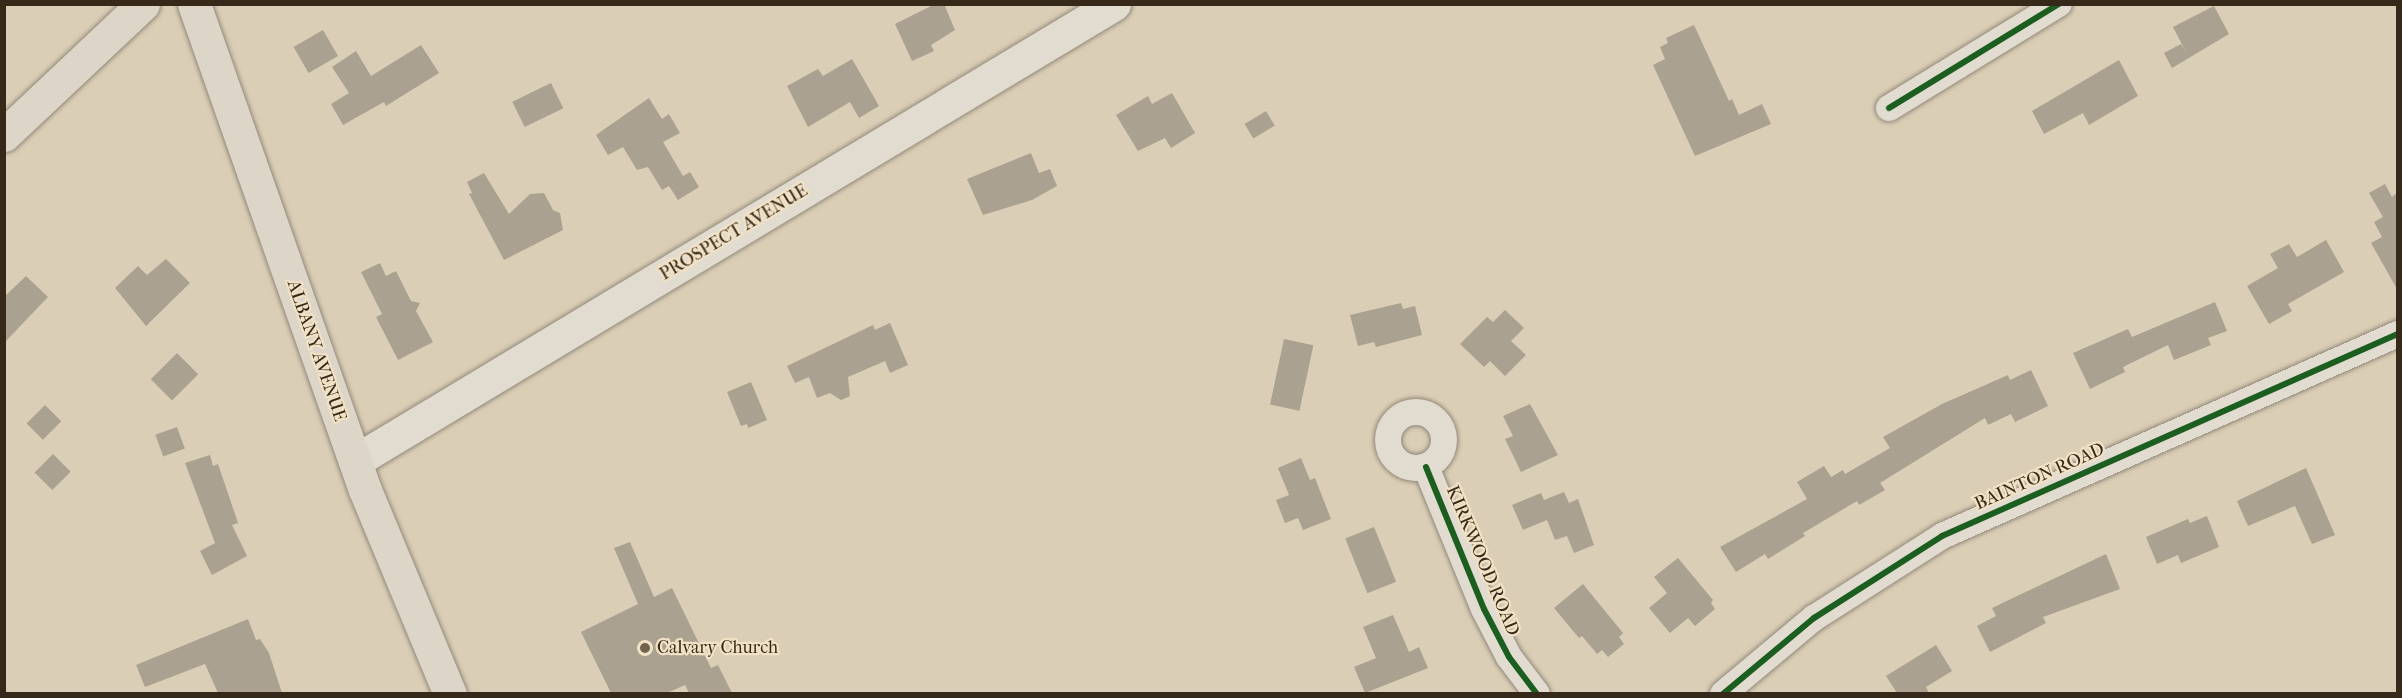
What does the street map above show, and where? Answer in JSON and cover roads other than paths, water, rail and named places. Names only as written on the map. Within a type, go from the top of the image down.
[{"type":"main road","points":[[4,135],[142,4]]},
{"type":"main road","name":"ALBANY AVENUE","points":[[194,4],[355,461],[450,693]]},
{"type":"main road","name":"PROSPECT AVENUE","points":[[355,461],[1113,4]]},
{"type":"street","points":[[1889,108],[2059,4]]},
{"type":"street","name":"BAINTON ROAD","points":[[1723,693],[1814,618],[1942,536],[2397,334]]},
{"type":"street","name":"KIRKWOOD ROAD","points":[[1426,467],[1484,609],[1509,657],[1537,693]]},
{"type":"place","name":"Calvary Church","points":[[645,648]]}]
